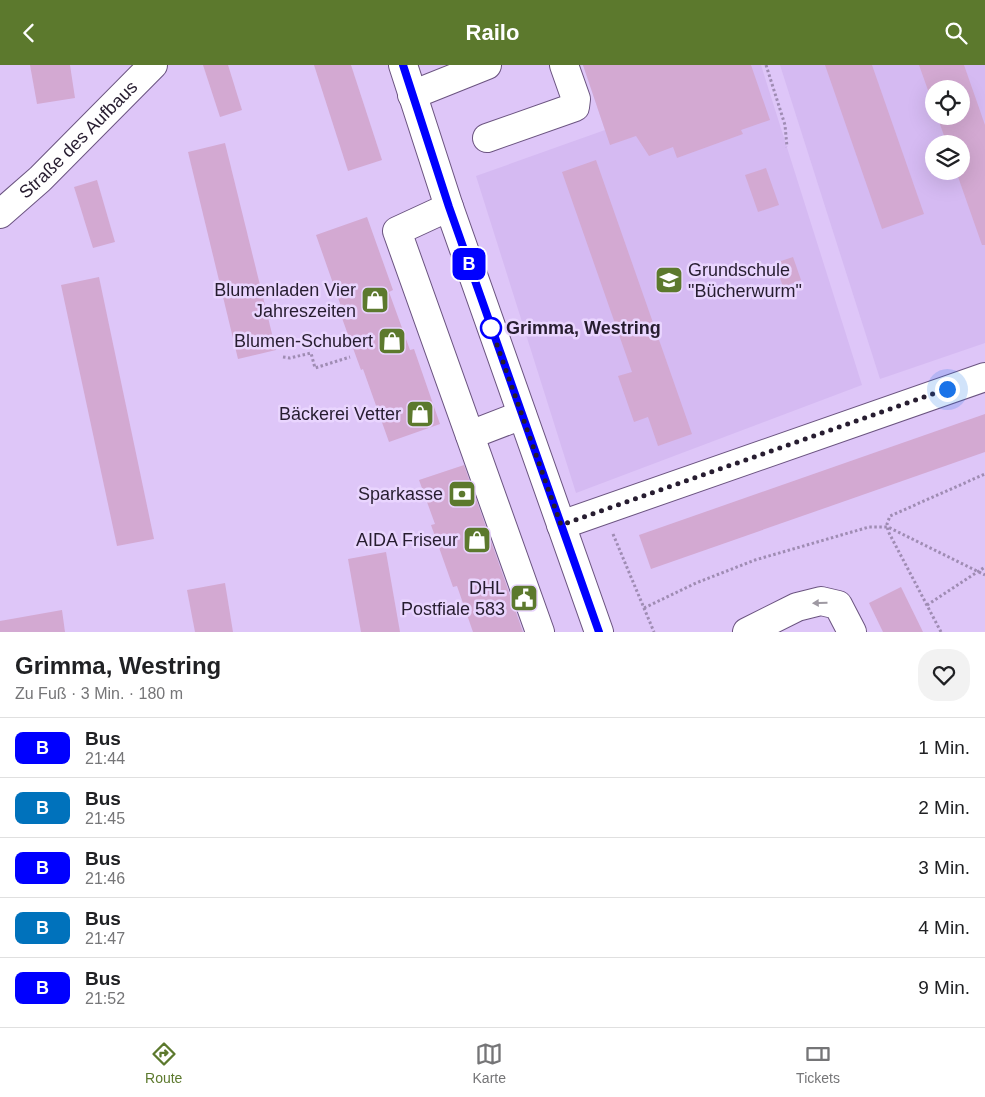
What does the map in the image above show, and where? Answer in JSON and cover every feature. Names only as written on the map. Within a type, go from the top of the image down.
[{"type":"street","name":"Straße des Aufbaus","points":[[0,213],[40,179],[153,65]]},
{"type":"street","points":[[403,65],[449,207],[599,632]]},
{"type":"street","points":[[412,95],[487,65]]},
{"type":"street","points":[[496,65],[502,65]]},
{"type":"street","points":[[487,138],[576,107],[576,99],[564,65]]},
{"type":"street","points":[[449,207],[397,231],[540,632]]},
{"type":"street","points":[[561,525],[985,377]]},
{"type":"street","points":[[470,435],[522,415]]},
{"type":"street","points":[[747,632],[797,607],[821,601],[838,605],[852,632]]},
{"type":"path","points":[[766,65],[785,125],[787,147]]},
{"type":"path","points":[[283,357],[290,358],[311,353],[315,367],[350,357]]},
{"type":"path","points":[[941,632],[887,524],[890,516],[985,474]]},
{"type":"path","points":[[603,510],[654,632]]},
{"type":"path","points":[[644,608],[696,583],[755,560],[868,527],[888,527],[985,575]]},
{"type":"path","points":[[927,605],[985,567]]},
{"type":"shaded area","name":"Grundschule \"Bücherwurm\"","points":[[583,65],[761,65],[862,385],[576,493],[476,176],[605,130]]},
{"type":"shaded area","points":[[780,65],[985,65],[985,343],[880,379]]},
{"type":"building","points":[[30,65],[70,65],[75,98],[37,104]]},
{"type":"building","points":[[203,65],[228,65],[242,110],[220,117]]},
{"type":"building","points":[[314,65],[351,65],[382,160],[348,171]]},
{"type":"building","points":[[583,65],[751,65],[770,120],[741,130],[743,134],[677,158],[673,147],[649,156],[636,136],[610,145]]},
{"type":"building","points":[[825,65],[872,65],[924,214],[882,229]]},
{"type":"building","points":[[919,65],[964,65],[969,80],[925,80],[925,82]]},
{"type":"building","points":[[970,82],[985,125],[985,245],[982,245],[959,180],[970,180],[970,135],[944,135],[940,125],[970,125]]},
{"type":"building","points":[[225,143],[276,350],[238,359],[188,152]]},
{"type":"building","name":"Grundschule \"Bücherwurm\"","points":[[596,160],[692,434],[658,446],[648,417],[634,422],[618,376],[632,372],[562,172]]},
{"type":"building","points":[[766,168],[779,205],[758,212],[745,175]]},
{"type":"building","points":[[97,180],[115,242],[93,248],[74,187]]},
{"type":"building","points":[[367,217],[393,290],[389,292],[410,350],[414,349],[440,424],[389,442],[363,369],[361,370],[339,310],[342,309],[316,235]]},
{"type":"building","points":[[793,257],[801,280],[783,287],[775,263]]},
{"type":"building","points":[[99,277],[154,539],[117,546],[61,285]]},
{"type":"building","points":[[985,414],[985,452],[651,569],[639,535]]},
{"type":"building","points":[[464,465],[523,632],[473,632],[457,586],[453,587],[431,525],[435,524],[419,480]]},
{"type":"building","points":[[386,552],[400,632],[361,632],[348,559]]},
{"type":"building","points":[[225,583],[233,632],[195,632],[187,590]]},
{"type":"building","points":[[901,587],[923,632],[883,632],[869,603]]},
{"type":"building","points":[[62,610],[65,632],[0,632],[0,621]]},
{"type":"bus line","name":"B","points":[[403,65],[449,207],[599,632]]},
{"type":"place","name":"Grundschule \"Bücherwurm\"","points":[[669,280]]},
{"type":"place","name":"Blumenladen Vier Jahreszeiten","points":[[375,300]]},
{"type":"place","name":"Grimma, Westring","points":[[491,328]]},
{"type":"place","name":"Blumen-Schubert","points":[[392,341]]},
{"type":"place","name":"Bäckerei Vetter","points":[[420,414]]},
{"type":"place","name":"Sparkasse","points":[[462,494]]},
{"type":"place","name":"AIDA Friseur","points":[[477,540]]},
{"type":"place","name":"DHL Postfiale 583","points":[[524,598]]},
{"type":"route","points":[[491,328],[561,525],[947,389]]}]
